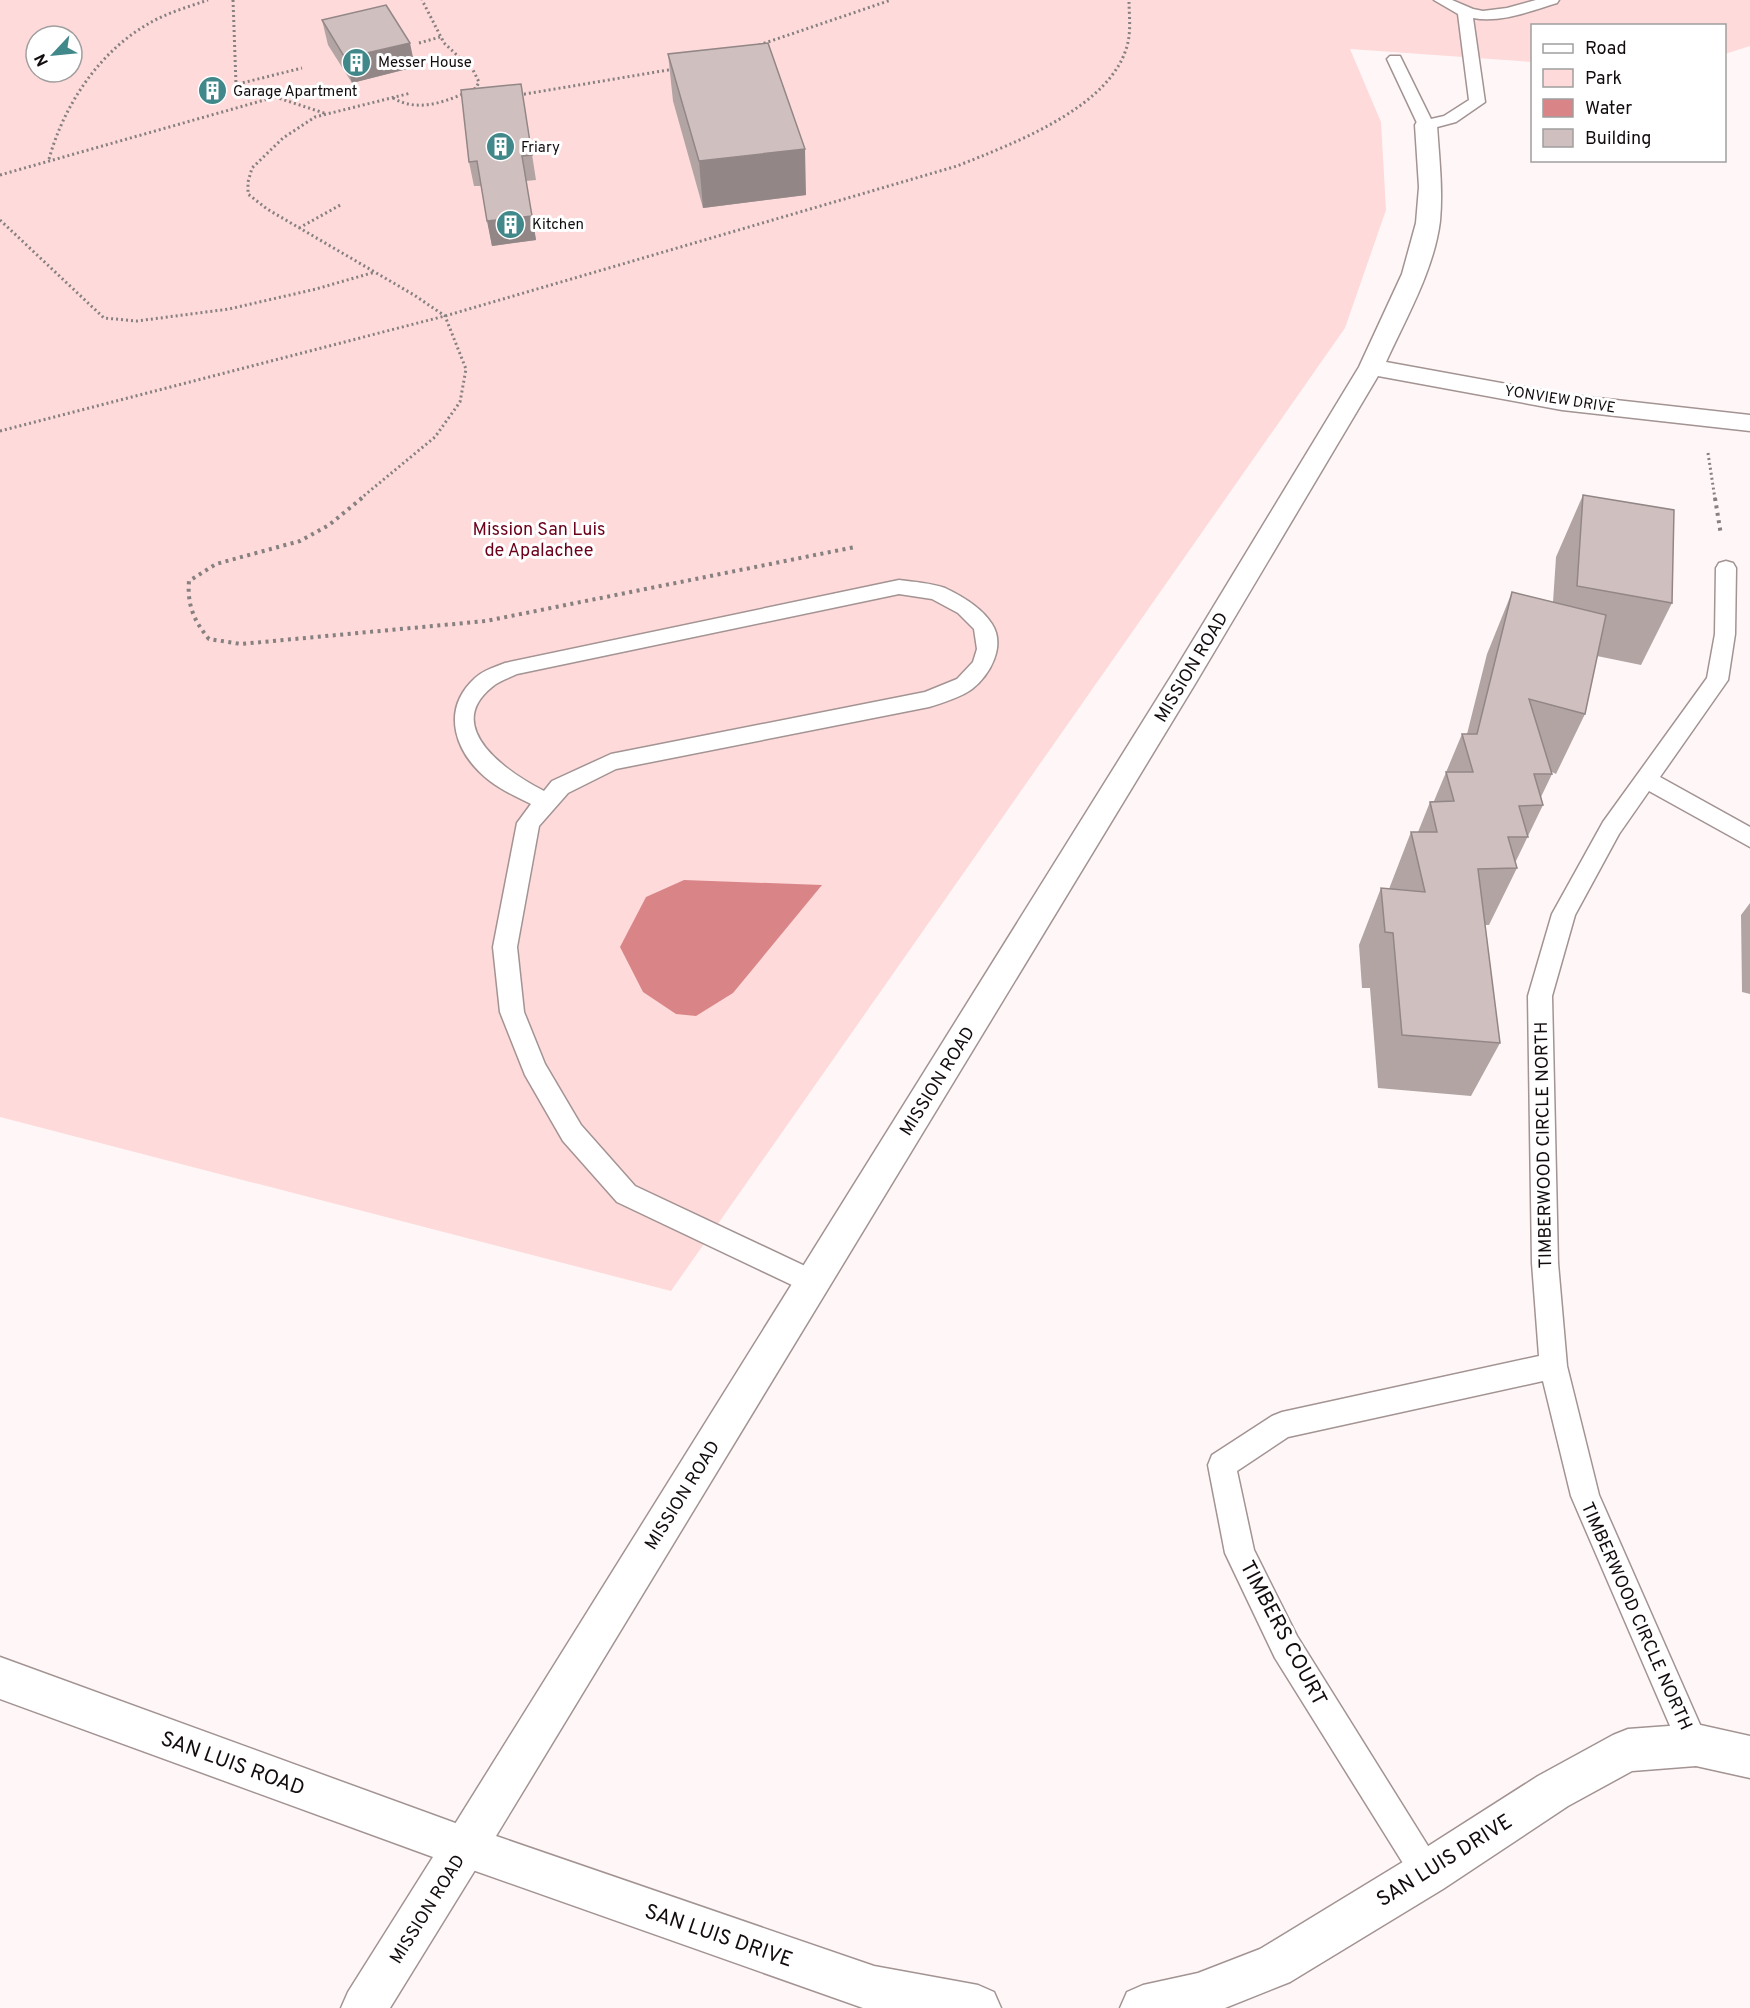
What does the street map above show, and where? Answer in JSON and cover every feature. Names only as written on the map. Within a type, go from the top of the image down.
[{"type":"street","name":"MISSION ROAD","points":[[364,2008],[1185,677],[1371,367],[1414,273],[1428,223],[1430,187],[1426,125]]},
{"type":"street","name":"YONVIEW DRIVE","points":[[1371,367],[1562,402],[1750,423]]},
{"type":"street","name":"SAN LUIS ROAD","points":[[0,1678],[465,1847]]},
{"type":"street","name":"SAN LUIS DRIVE","points":[[1143,2008],[1198,2002],[1274,1966],[1426,1873],[1553,1791],[1629,1750],[1694,1746],[1750,1757]]},
{"type":"street","name":"SAN LUIS DRIVE","points":[[465,1847],[874,1989],[922,2003],[978,2008]]},
{"type":"lane","points":[[1441,0],[1465,14],[1491,17],[1552,0]]},
{"type":"lane","points":[[1395,59],[1426,125],[1450,119],[1477,102],[1465,14]]},
{"type":"lane","name":"TIMBERWOOD CIRCLE NORTH","points":[[1694,1746],[1585,1496],[1553,1366],[1545,1263],[1540,996],[1564,914],[1611,828],[1717,680],[1725,634],[1726,568]]},
{"type":"lane","points":[[546,802],[495,773],[469,744],[463,719],[469,699],[484,682],[512,668],[899,587],[937,592],[965,608],[984,627],[987,649],[982,665],[964,684],[930,699],[611,762],[560,787],[528,823],[505,946],[512,1012],[534,1068],[572,1133],[626,1194],[813,1283]]},
{"type":"lane","points":[[1647,780],[1750,838]]},
{"type":"lane","name":"TIMBERS COURT","points":[[1426,1873],[1286,1647],[1240,1553],[1221,1465],[1282,1425],[1553,1366]]},
{"type":"path","points":[[50,159],[53,142],[74,100],[88,78],[126,38],[146,24],[208,0]]},
{"type":"path","points":[[233,0],[237,84]]},
{"type":"path","points":[[392,98],[408,105],[435,103],[476,88],[479,82],[470,67],[456,57],[440,37],[422,0]]},
{"type":"path","points":[[750,48],[872,9],[891,0]]},
{"type":"path","points":[[0,432],[445,316],[667,250],[893,187],[957,166],[1027,138],[1074,110],[1114,74],[1128,42],[1129,0]]},
{"type":"path","points":[[419,43],[440,37]]},
{"type":"path","points":[[237,84],[302,68]]},
{"type":"path","points":[[520,95],[675,69]]},
{"type":"path","points":[[237,84],[327,114]]},
{"type":"path","points":[[469,91],[478,94]]},
{"type":"path","points":[[411,93],[315,117],[283,138],[252,168],[248,182],[249,194],[267,209],[445,316],[466,369],[460,402],[435,437],[329,525],[300,541],[216,564],[189,581],[187,599],[195,623],[209,639],[241,644],[486,621],[855,547]]},
{"type":"path","points":[[0,175],[275,97]]},
{"type":"path","points":[[299,228],[342,204]]},
{"type":"path","points":[[0,220],[104,318],[137,321],[229,309],[316,289],[375,272]]},
{"type":"path","points":[[1702,418],[1726,568]]},
{"type":"green space","name":"Mission San Luis de Apalachee","points":[[0,0],[1750,0],[1750,46],[1726,54],[1726,24],[1531,24],[1531,62],[1350,49],[1381,122],[1386,210],[1345,328],[671,1291],[0,1117]]},
{"type":"water","points":[[684,880],[822,885],[733,993],[696,1016],[676,1014],[643,992],[620,947],[646,897]]},
{"type":"building","points":[[386,5],[410,43],[345,58],[322,20]]},
{"type":"building","points":[[768,43],[805,149],[699,161],[668,54]]},
{"type":"building","points":[[521,84],[532,155],[522,156],[532,216],[487,221],[477,161],[469,162],[461,90]]},
{"type":"building","points":[[1583,495],[1674,510],[1672,603],[1577,586]]},
{"type":"building","points":[[1512,592],[1606,615],[1585,714],[1529,699],[1552,774],[1534,774],[1543,805],[1519,806],[1528,837],[1508,837],[1517,868],[1478,869],[1500,1043],[1402,1035],[1393,933],[1385,932],[1381,888],[1425,892],[1411,832],[1437,832],[1430,802],[1454,801],[1446,772],[1473,772],[1462,734],[1477,734]]},
{"type":"place","name":"Messer House","points":[[357,62]]},
{"type":"place","name":"Garage Apartment","points":[[212,91]]},
{"type":"place","name":"Friary","points":[[500,147]]},
{"type":"place","name":"Kitchen","points":[[511,224]]}]
